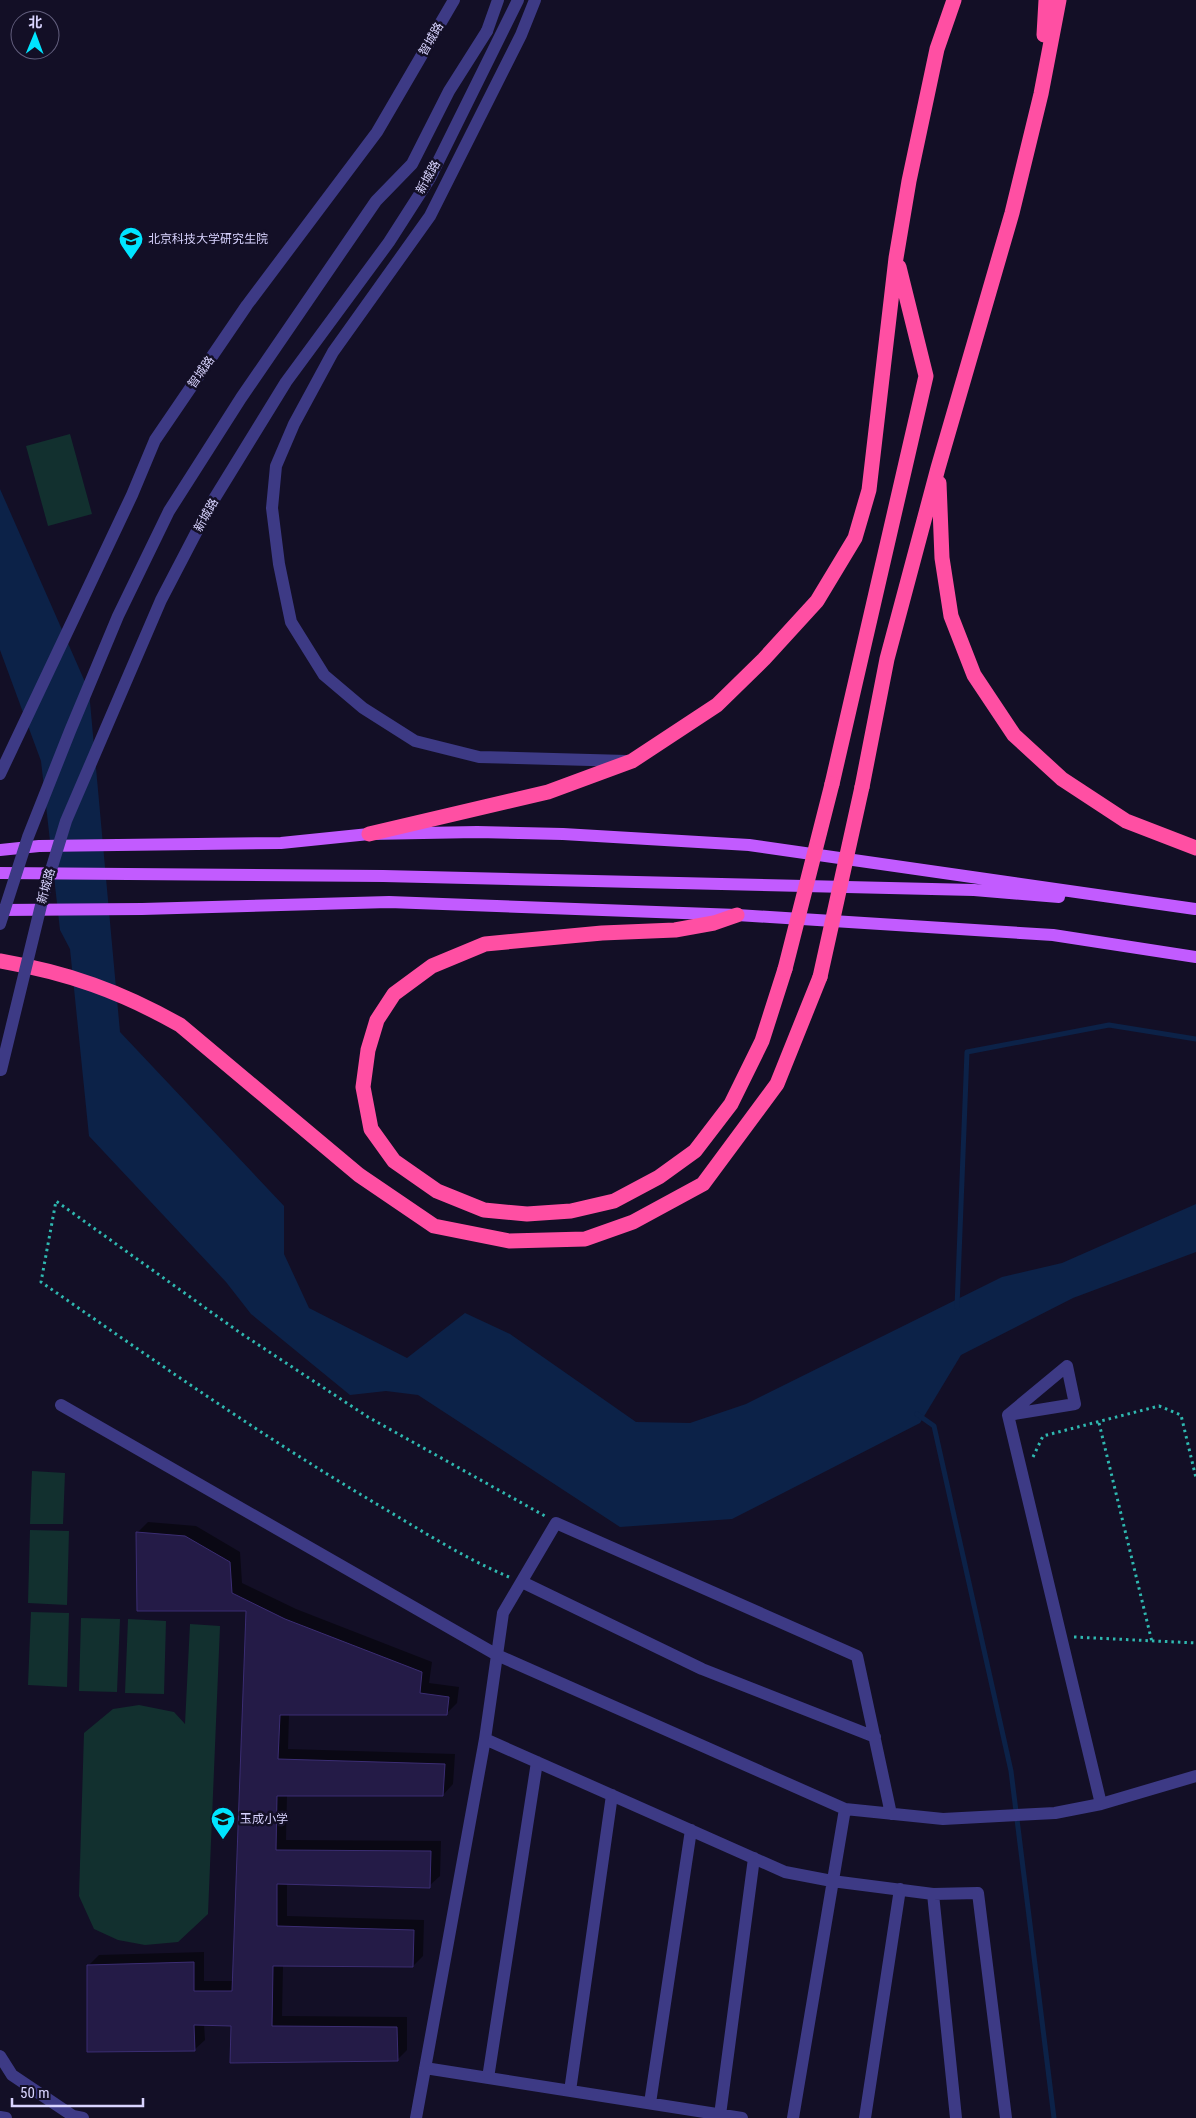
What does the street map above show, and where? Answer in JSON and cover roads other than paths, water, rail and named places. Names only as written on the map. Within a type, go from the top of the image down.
[{"type":"highway","points":[[369,834],[548,792],[632,761],[717,705],[764,659],[817,601],[855,538],[869,490],[896,258],[909,181],[936,49],[954,0]]},
{"type":"highway","points":[[1041,94],[1046,0]]},
{"type":"highway","points":[[6,962],[57,972],[98,985],[180,1025],[358,1175],[434,1226],[509,1241],[585,1239],[633,1222],[703,1184],[777,1084],[820,977],[862,787],[887,659],[938,468],[1012,213],[1041,94],[1059,0]]},
{"type":"highway","points":[[737,915],[714,923],[675,930],[602,933],[485,944],[432,966],[394,994],[377,1020],[368,1050],[363,1087],[371,1129],[394,1161],[437,1191],[484,1210],[527,1214],[545,1213],[571,1211],[614,1201],[659,1177],[695,1151],[731,1104],[762,1041],[785,969],[832,784],[926,376],[896,258]]},
{"type":"highway","points":[[938,468],[942,558],[951,616],[974,675],[1014,735],[1062,779],[1126,821],[1196,848]]},
{"type":"main road","points":[[0,850],[39,846],[281,843],[369,834],[477,832],[563,834],[748,845],[1195,909]]},
{"type":"main road","points":[[0,873],[139,876],[383,876],[974,890],[1195,909]]},
{"type":"main road","points":[[0,910],[142,909],[389,902],[737,915],[1053,935],[1196,957]]},
{"type":"street","name":"智城路","points":[[0,774],[132,495],[154,440],[247,305],[377,132],[454,0]]},
{"type":"street","name":"新城路","points":[[0,924],[28,837],[70,731],[118,616],[169,511],[241,398],[371,209],[412,164],[449,91],[487,31],[498,0]]},
{"type":"street","name":"新城路","points":[[0,1079],[44,893],[66,821],[161,600],[211,504],[286,382],[389,242],[430,178],[518,0]]},
{"type":"street","points":[[535,0],[521,35],[430,216],[333,352],[294,424],[276,466],[272,508],[279,564],[291,622],[324,675],[364,708],[415,741],[479,757],[632,761]]},
{"type":"street","points":[[0,845],[39,846]]},
{"type":"street","points":[[1067,1366],[1076,1404],[1008,1415],[1030,1396],[1067,1366]]},
{"type":"street","points":[[61,1404],[497,1655],[845,1809],[944,1819],[1056,1813],[1101,1804],[1196,1776]]},
{"type":"street","points":[[1008,1415],[1101,1804]]},
{"type":"street","points":[[416,2118],[485,1739],[503,1613],[556,1523],[857,1656],[891,1814]]},
{"type":"street","points":[[522,1582],[702,1669],[875,1737]]},
{"type":"street","points":[[485,1739],[785,1872],[832,1881],[933,1894],[978,1893],[1006,2118]]},
{"type":"street","points":[[488,2078],[537,1762]]},
{"type":"street","points":[[570,2091],[612,1795]]},
{"type":"street","points":[[793,2118],[845,1809]]},
{"type":"street","points":[[650,2104],[690,1830]]},
{"type":"street","points":[[720,2114],[754,1858]]},
{"type":"street","points":[[865,2118],[900,1889]]},
{"type":"street","points":[[933,1894],[956,2118]]},
{"type":"street","points":[[0,2056],[12,2075],[73,2116],[83,2118]]},
{"type":"street","points":[[425,2068],[742,2118]]},
{"type":"street","points":[[0,2117],[6,2118]]},
{"type":"water","points":[[0,489],[89,691],[120,1032],[284,1206],[284,1254],[309,1308],[407,1358],[465,1313],[510,1334],[636,1422],[690,1423],[746,1404],[1002,1277],[1062,1263],[1196,1204],[1196,1252],[1073,1298],[961,1355],[920,1423],[732,1519],[620,1527],[418,1395],[386,1391],[350,1395],[251,1314],[226,1282],[89,1136],[70,949],[60,930],[41,761],[0,650]]},
{"type":"waterway","points":[[957,1307],[967,1052],[1109,1025],[1196,1039]]},
{"type":"waterway","points":[[917,1414],[934,1426],[1011,1771],[1054,2118]]},
{"type":"place","name":"北京科技大学研究生院","points":[[131,260]]},
{"type":"place","name":"玉成小学","points":[[223,1840]]}]
